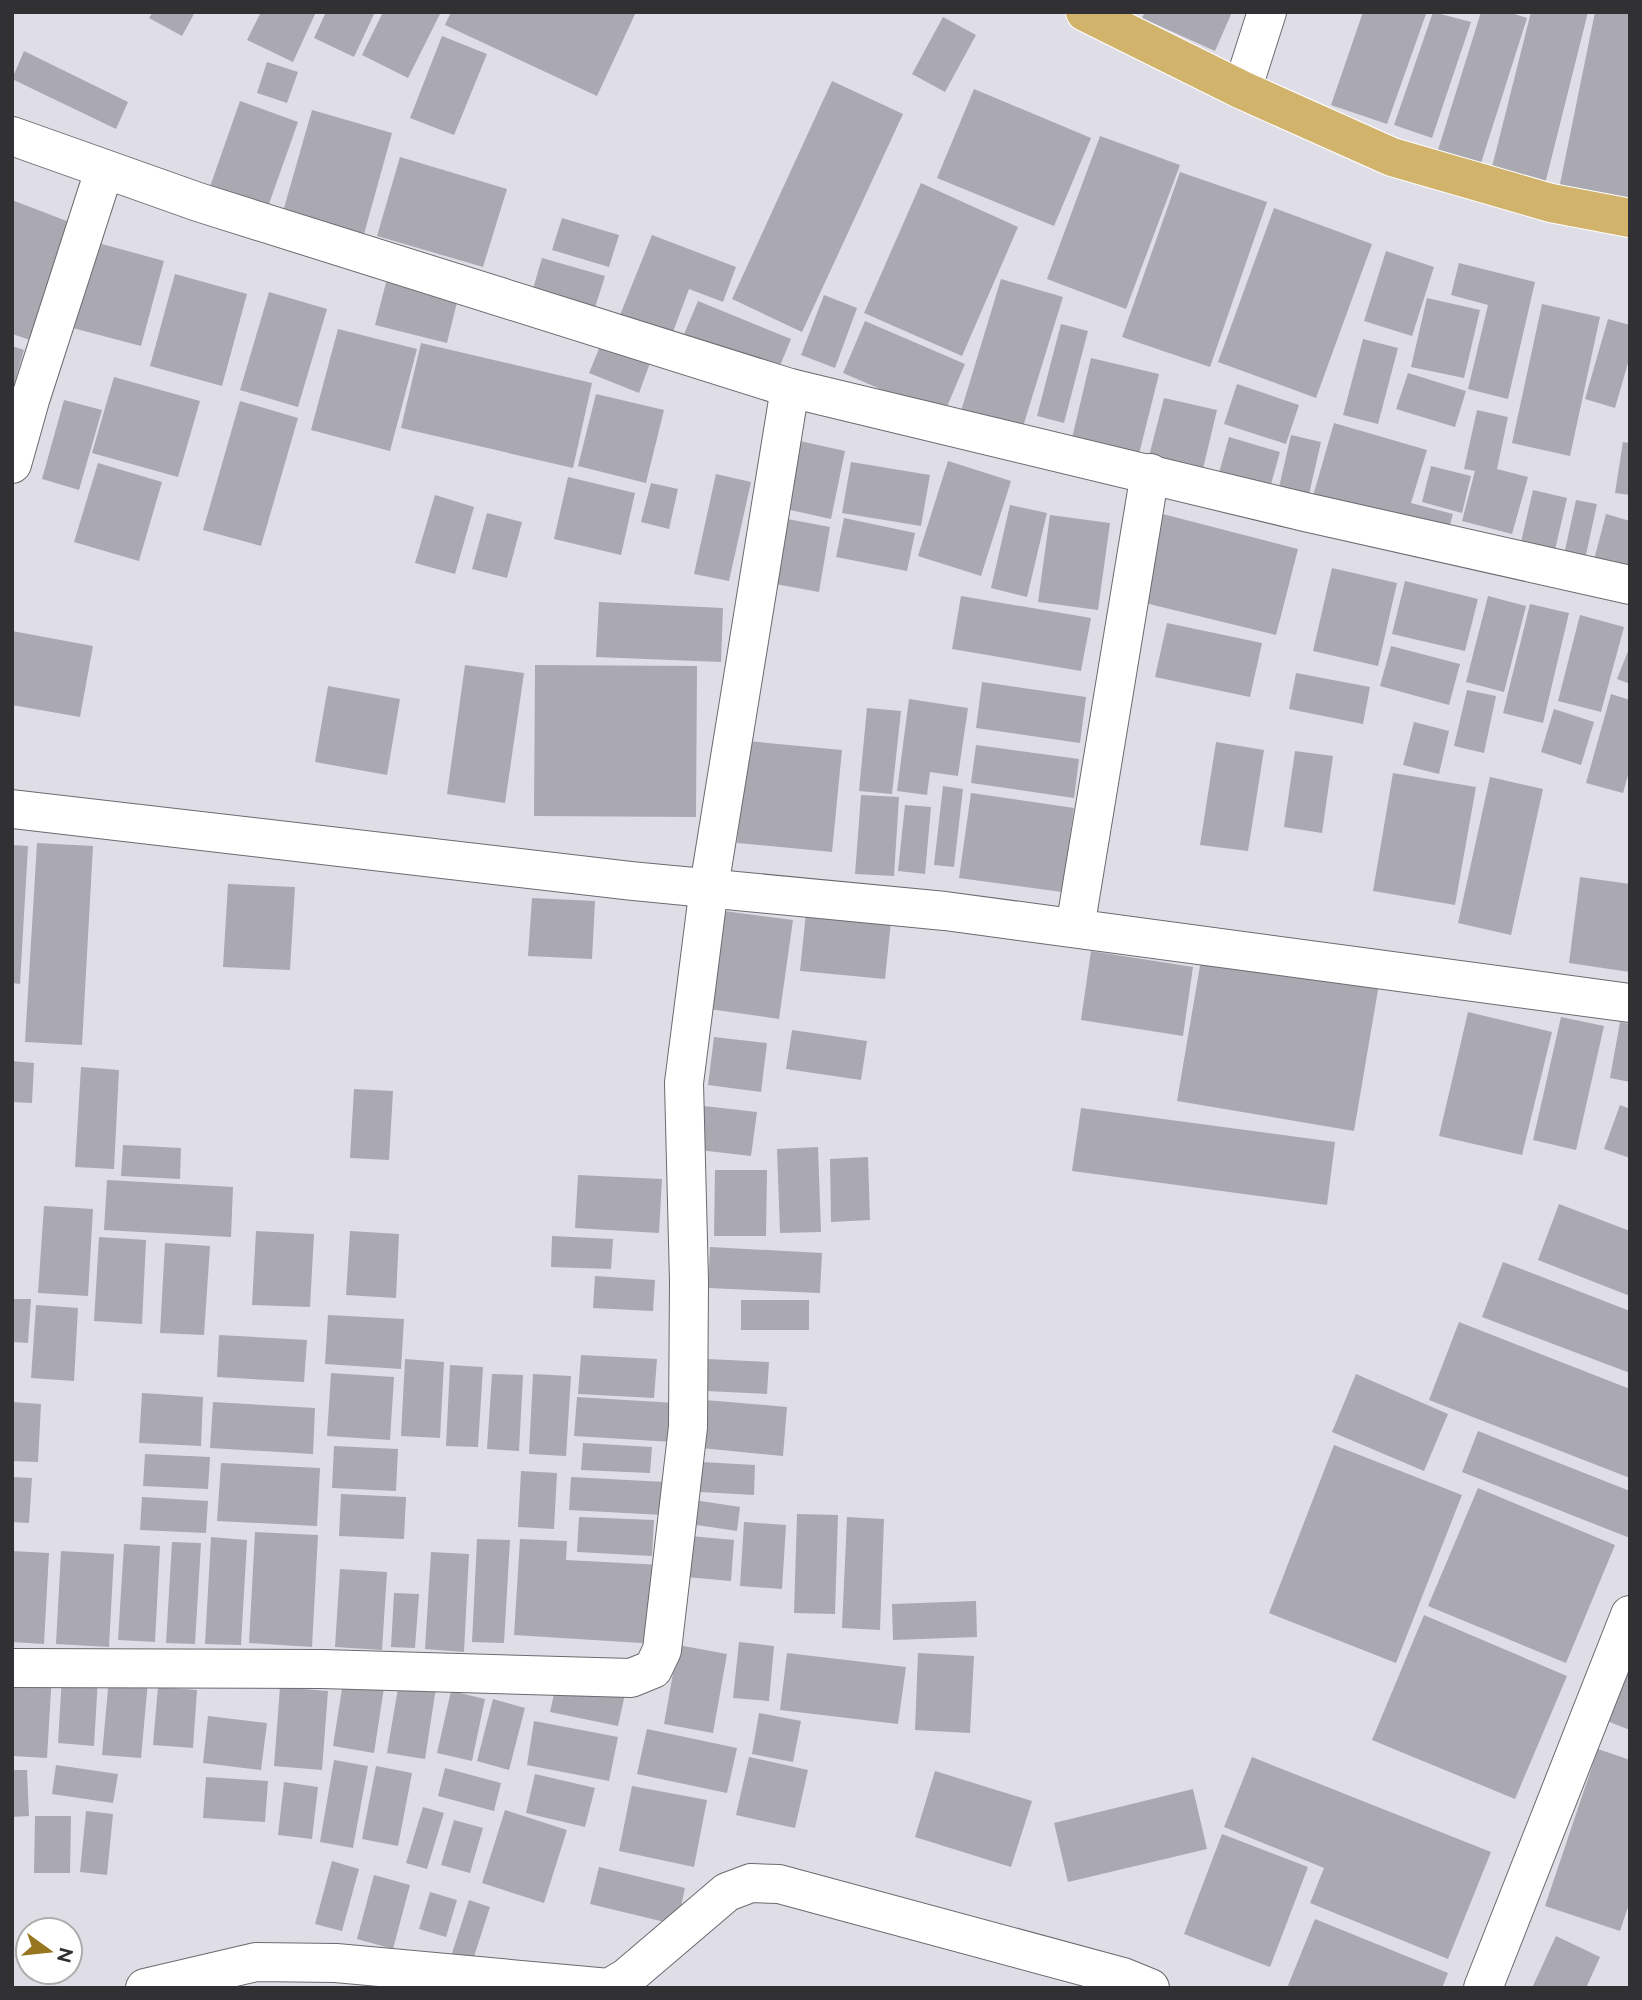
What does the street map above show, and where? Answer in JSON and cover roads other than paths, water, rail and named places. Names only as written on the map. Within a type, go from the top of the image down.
[{"type":"highway","points":[[1085,12],[1242,90],[1392,157],[1551,203],[1630,218]]},
{"type":"street","points":[[1242,90],[1268,12]]},
{"type":"street","points":[[12,136],[104,171],[790,388],[1319,515],[1630,585]]},
{"type":"street","points":[[12,464],[104,171]]},
{"type":"street","points":[[12,1668],[322,1669],[631,1678],[653,1669],[662,1650],[688,1427],[689,1281],[684,1083],[709,887],[790,388]]},
{"type":"street","points":[[1075,928],[1150,473]]},
{"type":"street","points":[[12,809],[632,881],[945,911],[1630,1003]]},
{"type":"street","points":[[1483,1988],[1630,1615]]},
{"type":"street","points":[[145,1988],[256,1962],[336,1963],[609,1988],[626,1978],[727,1892],[751,1883],[779,1884],[1130,1984]]}]
